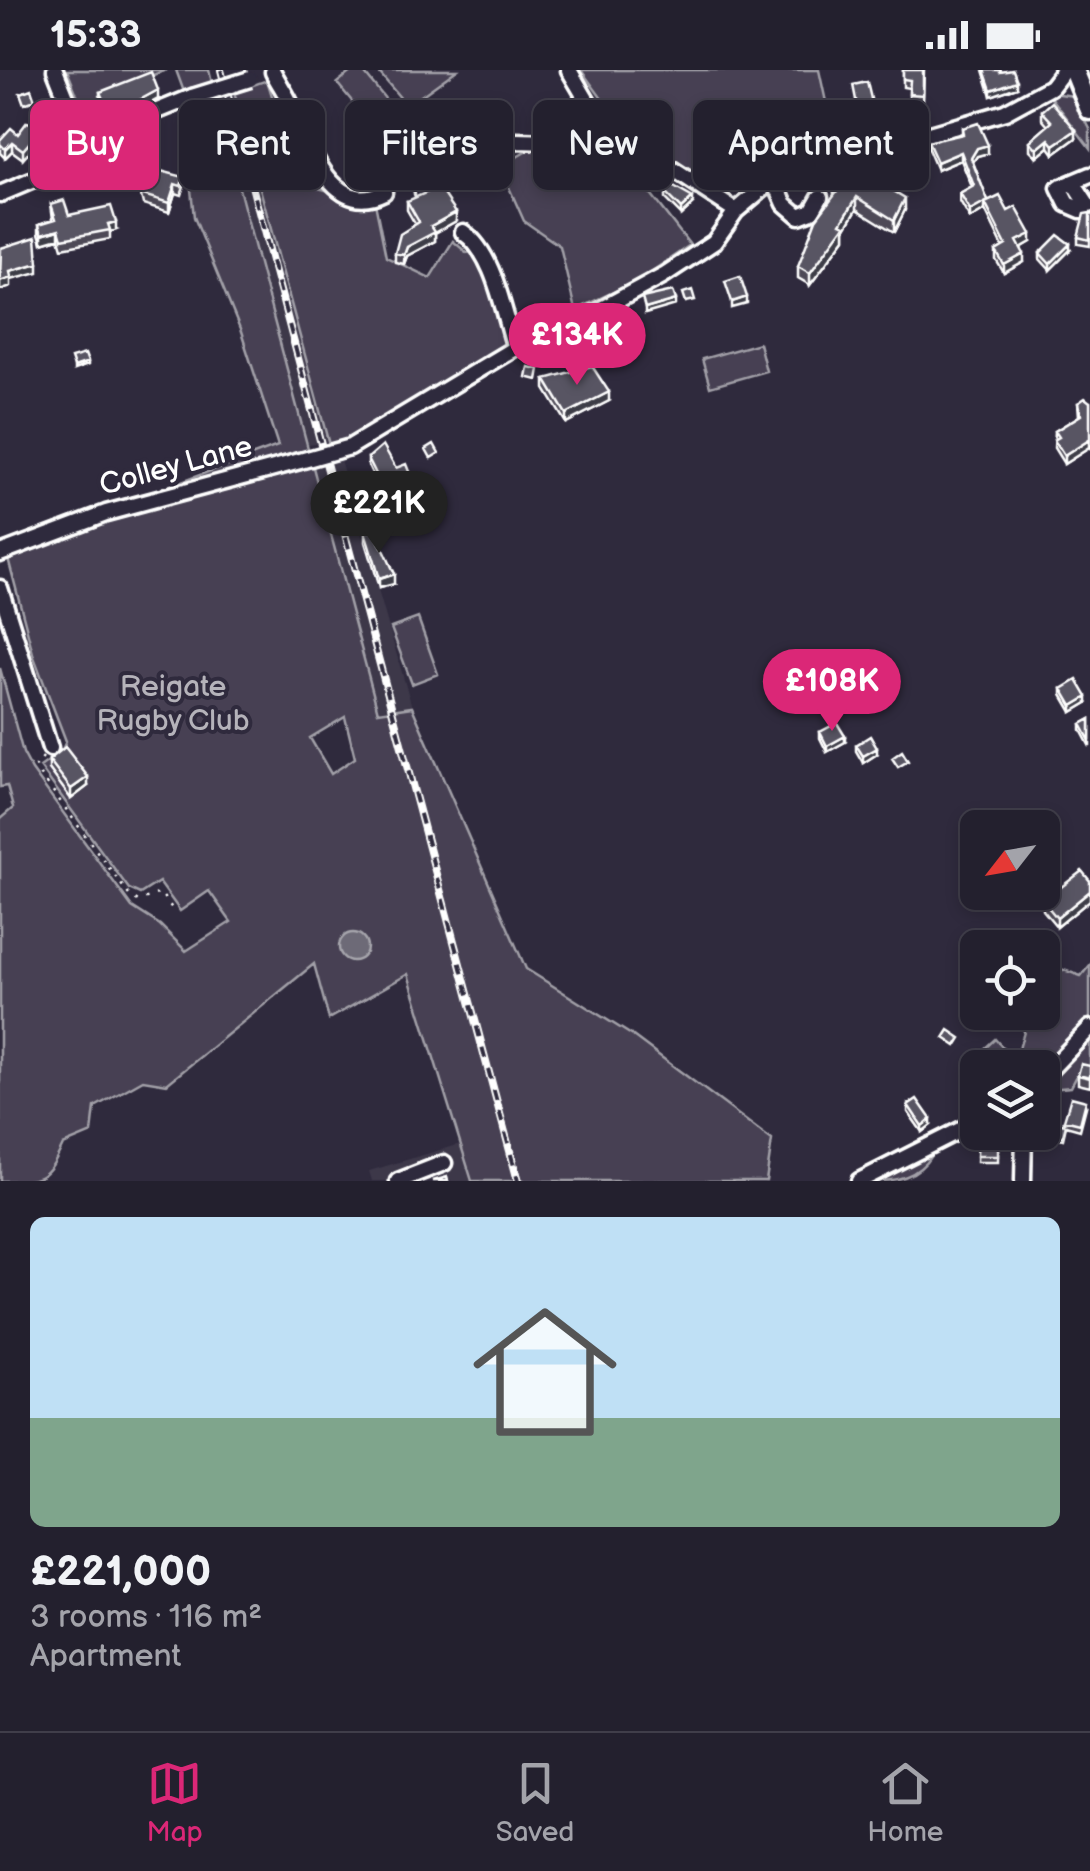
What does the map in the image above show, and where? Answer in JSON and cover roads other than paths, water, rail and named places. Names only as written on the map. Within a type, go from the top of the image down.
[{"type":"main road","points":[[1074,70],[1090,110]]},
{"type":"street","points":[[55,70],[67,100]]},
{"type":"street","points":[[569,70],[587,100]]},
{"type":"street","name":"Colley Lane","points":[[929,134],[1005,112],[1052,87],[1064,70]]},
{"type":"street","points":[[159,110],[276,71],[314,159],[334,185],[366,197],[384,192]]},
{"type":"street","points":[[1052,87],[1081,90]]},
{"type":"street","points":[[423,192],[483,155],[516,142],[533,143]]},
{"type":"street","points":[[673,170],[736,211]]},
{"type":"street","points":[[1073,183],[1090,174]]},
{"type":"street","points":[[0,194],[30,181]]},
{"type":"street","name":"Colley Lane","points":[[0,553],[106,513],[350,447],[515,348],[598,311],[664,275],[714,242],[736,211],[760,190]]},
{"type":"street","points":[[779,190],[785,204],[799,216],[812,211],[820,198]]},
{"type":"street","points":[[463,232],[486,262],[515,348]]},
{"type":"street","points":[[0,588],[50,748]]},
{"type":"street","points":[[1060,1059],[1090,1028]]},
{"type":"street","points":[[859,1181],[960,1129]]},
{"type":"street","points":[[1023,1181],[1024,1150]]},
{"type":"street","points":[[398,1181],[444,1163]]},
{"type":"railway","points":[[221,70],[518,1181]]},
{"type":"park label","name":"Reigate Rugby Club","points":[[173,704]]}]
